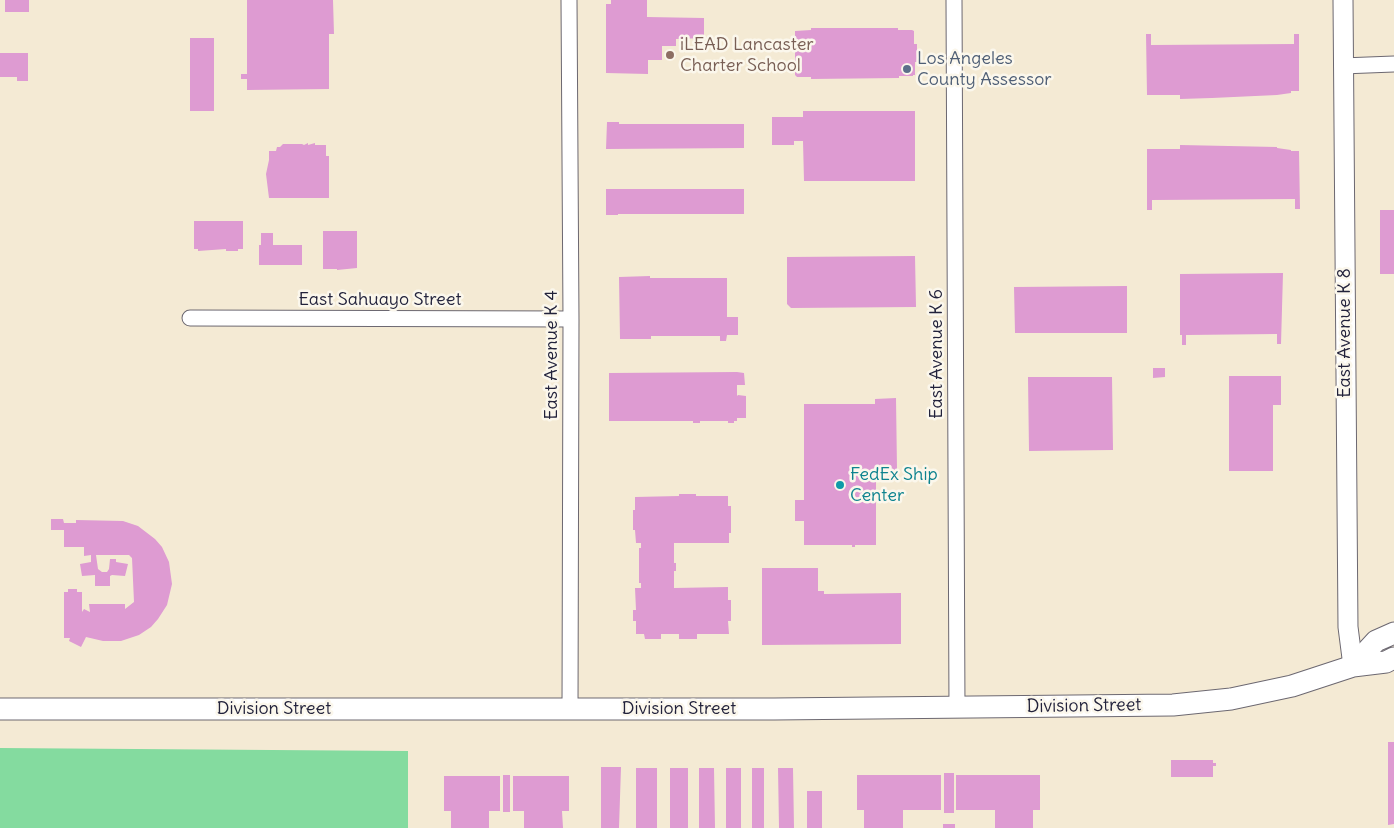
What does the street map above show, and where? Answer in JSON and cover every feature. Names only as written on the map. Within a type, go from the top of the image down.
[{"type":"main road","points":[[1353,666],[1376,641],[1394,633]]},
{"type":"main road","name":"Division Street","points":[[0,709],[957,708],[1182,704],[1231,699],[1292,686],[1353,666],[1386,662],[1394,658]]},
{"type":"street","name":"East Avenue K 4","points":[[569,0],[571,319],[570,709]]},
{"type":"street","name":"East Avenue K 6","points":[[954,0],[957,708]]},
{"type":"street","name":"East Avenue K 8","points":[[1343,0],[1342,66],[1348,627],[1353,666]]},
{"type":"street","points":[[1342,66],[1394,64]]},
{"type":"street","name":"East Sahuayo Street","points":[[190,318],[571,319]]},
{"type":"green space","points":[[0,748],[408,751],[408,828],[0,828]]},
{"type":"building","points":[[5,0],[29,0],[29,12],[5,12]]},
{"type":"building","points":[[247,0],[333,0],[334,34],[329,34],[329,89],[247,90],[247,79],[241,79],[241,74],[247,74]]},
{"type":"building","points":[[611,0],[647,0],[647,17],[704,18],[704,38],[676,39],[676,46],[662,46],[662,60],[648,60],[648,74],[606,73],[606,4],[611,4]]},
{"type":"building","points":[[811,28],[898,28],[898,30],[912,30],[914,31],[914,44],[917,44],[915,75],[899,76],[899,78],[811,79],[811,77],[797,77],[795,75],[795,31],[811,30]]},
{"type":"building","points":[[1146,34],[1151,34],[1151,45],[1294,44],[1294,34],[1299,34],[1299,91],[1277,95],[1180,99],[1180,95],[1147,95]]},
{"type":"building","points":[[190,38],[214,38],[214,111],[190,111]]},
{"type":"building","points":[[0,53],[28,53],[28,81],[17,81],[17,77],[0,77]]},
{"type":"building","points":[[803,111],[915,111],[915,181],[804,181],[803,141],[794,141],[794,145],[772,145],[772,117],[803,117]]},
{"type":"building","points":[[607,122],[619,122],[619,124],[744,124],[744,148],[606,149]]},
{"type":"building","points":[[308,143],[308,145],[315,143],[315,145],[326,145],[326,156],[329,156],[329,198],[269,198],[266,174],[269,151],[276,151],[277,147],[283,144],[304,145]]},
{"type":"building","points":[[1180,145],[1277,147],[1299,151],[1300,209],[1295,209],[1295,199],[1152,200],[1152,210],[1147,210],[1147,149],[1180,149]]},
{"type":"building","points":[[606,189],[744,189],[744,214],[606,215]]},
{"type":"building","points":[[1380,210],[1394,210],[1394,274],[1380,274]]},
{"type":"building","points":[[194,221],[243,221],[243,249],[238,249],[238,251],[226,251],[226,249],[198,251],[198,249],[194,249]]},
{"type":"building","points":[[323,231],[357,231],[357,268],[323,269]]},
{"type":"building","points":[[261,233],[273,233],[273,245],[302,245],[302,265],[259,265]]},
{"type":"building","points":[[915,256],[916,307],[791,308],[787,304],[787,257]]},
{"type":"building","points":[[1283,273],[1281,344],[1277,344],[1277,334],[1186,335],[1186,345],[1182,345],[1182,335],[1180,335],[1180,274]]},
{"type":"building","points":[[650,276],[650,278],[727,278],[727,317],[738,317],[738,335],[727,335],[726,341],[720,341],[720,336],[651,336],[651,339],[620,339],[619,277]]},
{"type":"building","points":[[1127,286],[1127,333],[1015,333],[1014,287]]},
{"type":"building","points":[[1153,368],[1165,368],[1165,377],[1153,378]]},
{"type":"building","points":[[609,373],[744,373],[745,385],[737,385],[737,396],[746,396],[746,418],[737,418],[737,421],[734,421],[734,423],[728,423],[728,421],[700,421],[700,423],[693,423],[693,421],[609,421]]},
{"type":"building","points":[[1229,376],[1281,376],[1281,405],[1273,405],[1273,471],[1229,471]]},
{"type":"building","points":[[1028,377],[1112,377],[1113,450],[1029,451]]},
{"type":"building","name":"FedEx Ship Center","points":[[896,398],[897,470],[876,470],[876,545],[855,545],[855,547],[852,547],[852,545],[804,545],[804,521],[795,521],[795,500],[804,500],[804,404],[875,404],[875,399]]},
{"type":"building","points":[[679,494],[728,496],[728,506],[731,506],[729,543],[674,543],[676,571],[674,571],[674,588],[728,587],[728,600],[731,600],[731,621],[728,621],[729,634],[697,634],[697,639],[679,639],[679,634],[661,634],[661,639],[645,639],[644,634],[636,634],[636,621],[633,621],[633,610],[636,610],[635,588],[641,588],[641,583],[639,583],[639,548],[641,548],[641,543],[636,543],[635,530],[633,530],[635,497],[679,496]]},
{"type":"building","points":[[51,519],[63,519],[64,523],[76,523],[76,520],[123,521],[138,526],[155,539],[162,547],[169,562],[172,584],[167,605],[151,627],[139,635],[121,641],[103,641],[86,637],[81,647],[69,641],[70,638],[64,638],[64,592],[68,592],[68,589],[77,589],[77,592],[82,592],[82,612],[84,609],[90,612],[89,604],[125,604],[125,609],[134,602],[132,558],[129,555],[96,555],[98,569],[102,572],[107,572],[109,569],[110,559],[116,559],[116,562],[128,564],[125,576],[110,576],[110,586],[95,586],[95,575],[82,576],[80,564],[91,562],[91,555],[84,556],[84,547],[64,547],[64,530],[51,530]]},
{"type":"building","points":[[762,568],[818,568],[818,591],[824,591],[824,594],[901,593],[901,644],[762,645]]},
{"type":"building","points":[[1388,742],[1394,742],[1394,824],[1388,825]]},
{"type":"building","points":[[1171,760],[1213,760],[1216,766],[1213,766],[1213,777],[1171,777]]},
{"type":"building","points":[[601,767],[621,767],[619,828],[601,828]]},
{"type":"building","points":[[636,768],[657,768],[657,828],[636,828]]},
{"type":"building","points":[[670,768],[688,768],[688,828],[670,828]]},
{"type":"building","points":[[699,768],[714,768],[715,828],[699,828]]},
{"type":"building","points":[[726,768],[741,768],[741,828],[726,828]]},
{"type":"building","points":[[752,768],[764,768],[764,828],[752,828]]},
{"type":"building","points":[[778,768],[793,768],[794,828],[779,828]]},
{"type":"building","points":[[944,773],[954,773],[954,813],[944,813]]},
{"type":"building","points":[[503,775],[510,775],[510,812],[503,812]]},
{"type":"building","points":[[857,775],[941,775],[941,810],[903,810],[903,828],[864,828],[864,810],[857,810]]},
{"type":"building","points":[[956,775],[1040,775],[1040,810],[1033,810],[1033,828],[995,828],[995,810],[956,810]]},
{"type":"building","points":[[444,776],[500,776],[500,811],[489,811],[489,828],[451,828],[451,811],[444,811]]},
{"type":"building","points":[[513,776],[569,776],[569,811],[562,811],[563,828],[524,828],[524,811],[513,811]]},
{"type":"building","points":[[807,791],[822,791],[822,828],[807,828]]},
{"type":"building","points":[[943,824],[955,824],[955,828],[943,828]]},
{"type":"place","name":"iLEAD Lancaster Charter School","points":[[670,55]]},
{"type":"place","name":"Los Angeles County Assessor","points":[[907,69]]},
{"type":"place","name":"FedEx Ship Center","points":[[840,485]]}]
